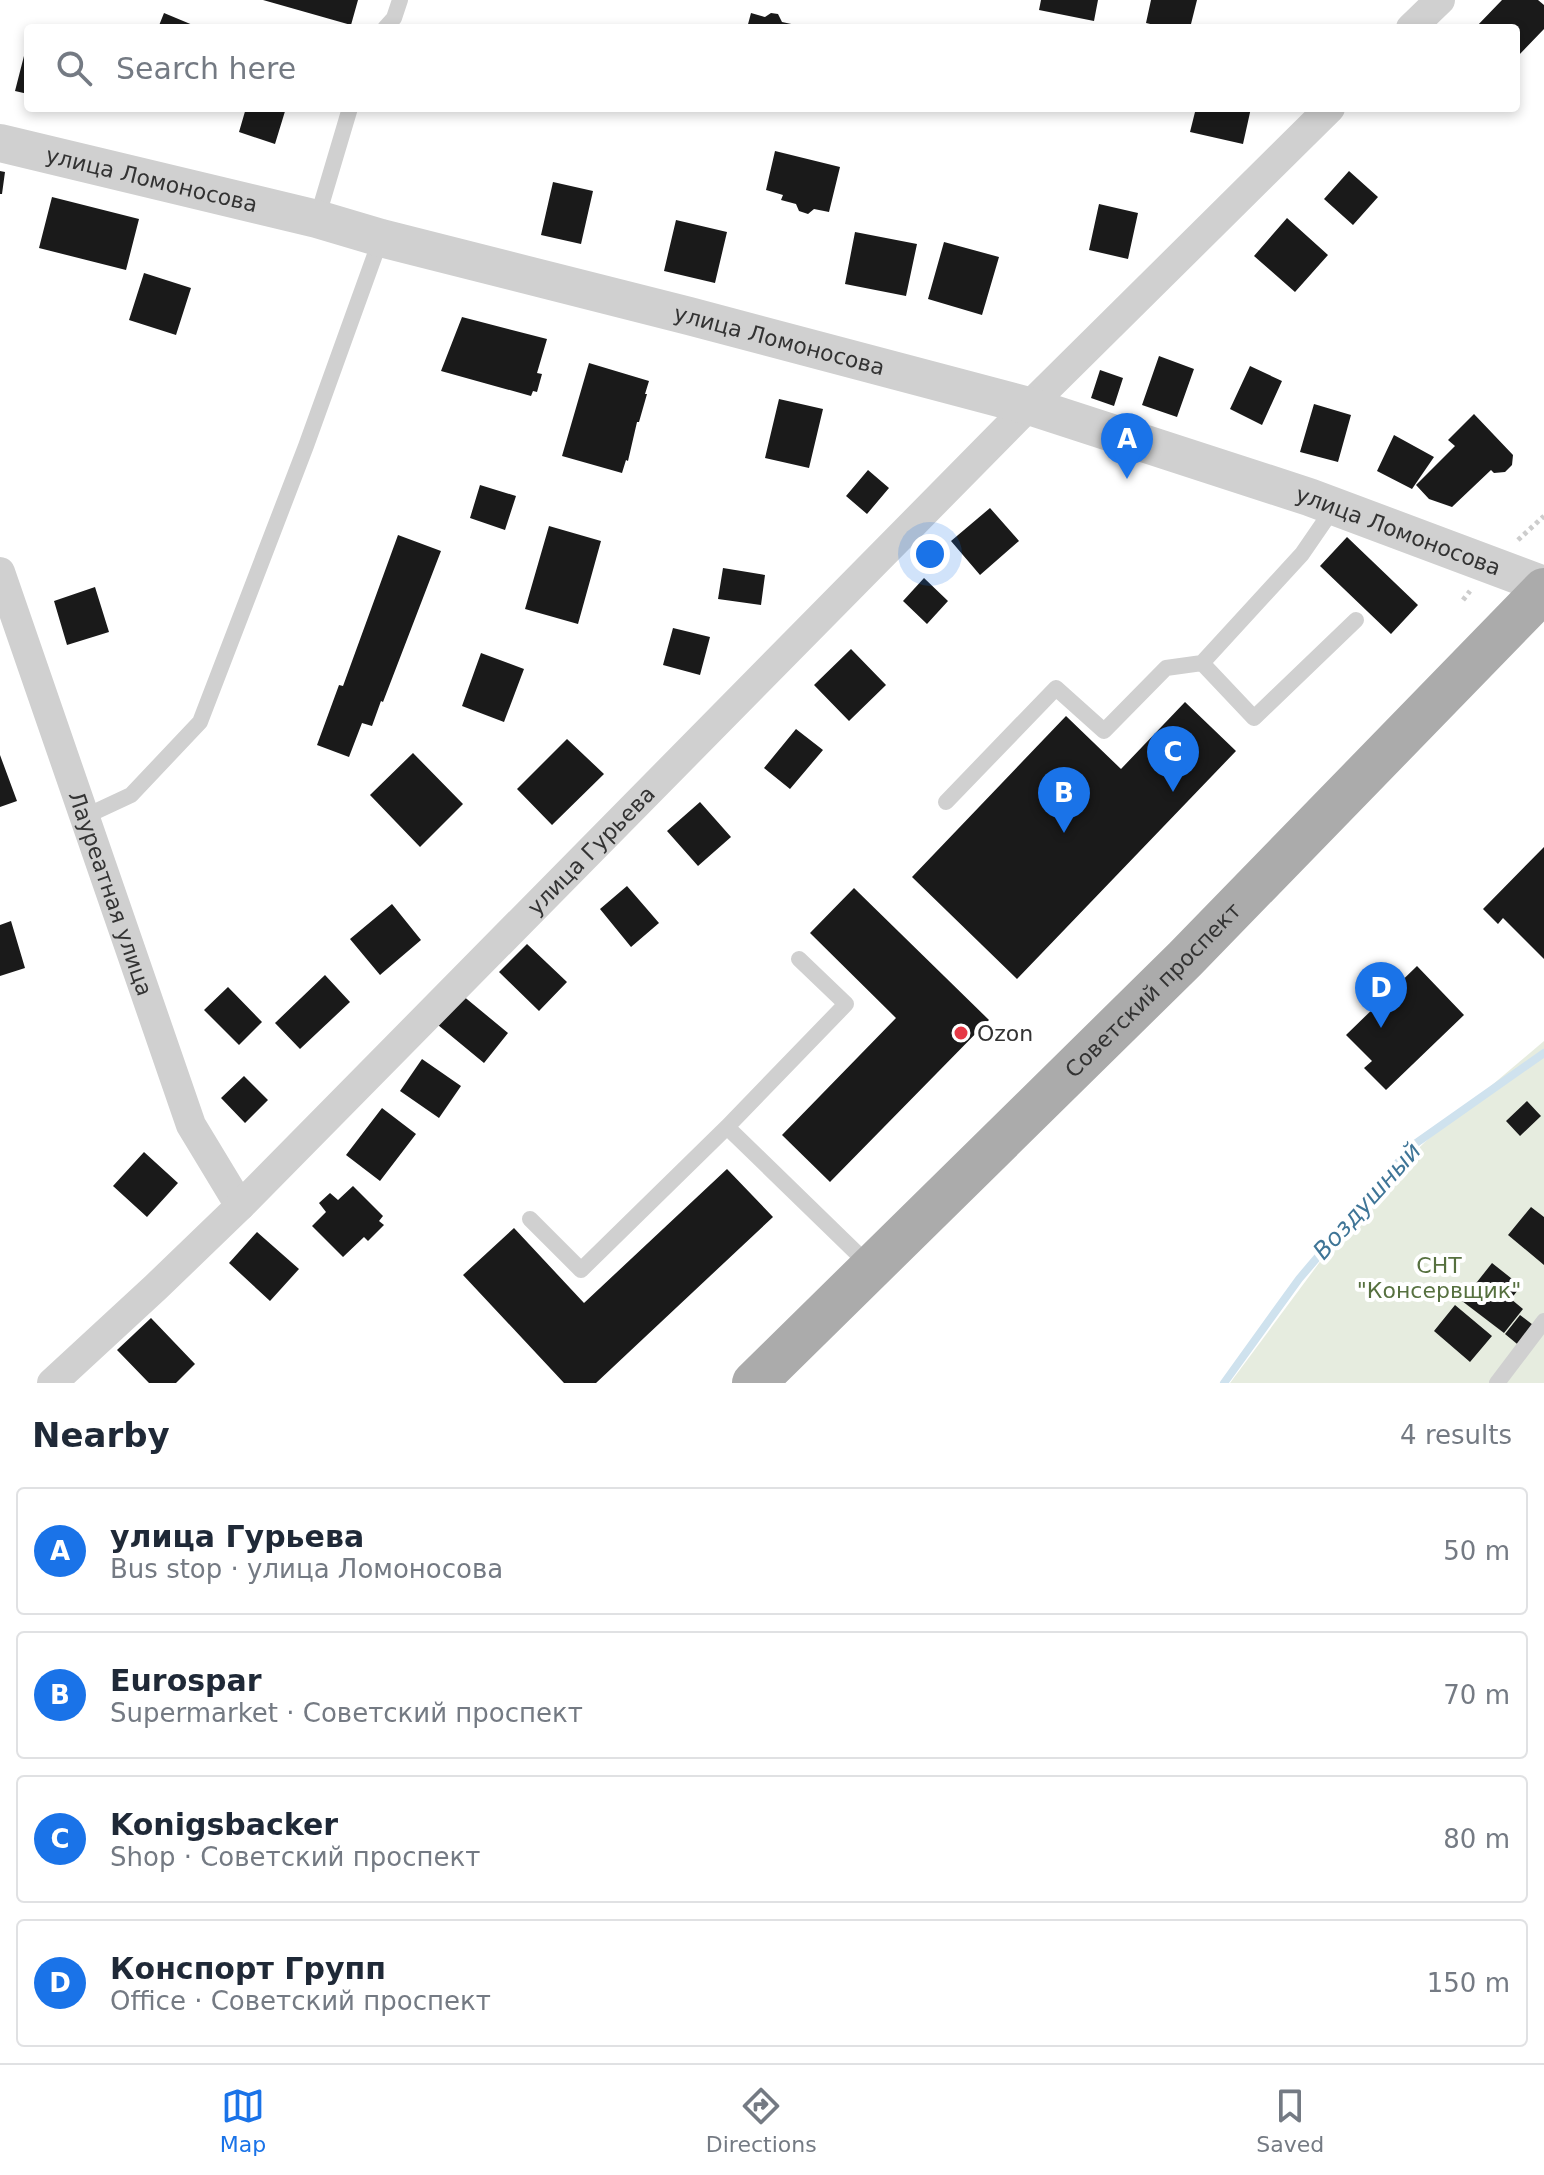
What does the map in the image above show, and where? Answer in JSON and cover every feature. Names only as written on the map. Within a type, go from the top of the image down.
[{"type":"main road","name":"Советский проспект","points":[[754,1383],[1185,959],[1544,588]]},
{"type":"street","points":[[1415,24],[1436,1]]},
{"type":"street","name":"улица Гурьева","points":[[52,1383],[240,1206],[1029,406],[1326,112]]},
{"type":"street","name":"улица Ломоносова","points":[[0,143],[317,219],[1029,406],[1335,506],[1544,588]]},
{"type":"street","name":"Лауреатная улица","points":[[0,572],[191,1125],[240,1206]]},
{"type":"lane","points":[[389,24],[400,0]]},
{"type":"lane","points":[[317,219],[349,112]]},
{"type":"lane","points":[[86,816],[131,795],[200,722],[306,446],[381,238]]},
{"type":"lane","points":[[946,802],[1056,688],[1104,731],[1166,668],[1202,663],[1302,554],[1335,506]]},
{"type":"lane","points":[[1202,663],[1254,718],[1356,620]]},
{"type":"lane","points":[[530,1219],[581,1270],[727,1127],[846,1004],[799,959]]},
{"type":"lane","points":[[727,1127],[871,1267]]},
{"type":"lane","points":[[1497,1383],[1544,1321]]},
{"type":"green space","name":"СНТ \"Консервщик\"","points":[[1544,1041],[1544,1383],[1230,1383],[1368,1197],[1426,1141]]},
{"type":"building","points":[[263,0],[358,0],[351,24]]},
{"type":"building","points":[[1041,0],[1098,0],[1094,21],[1039,10]]},
{"type":"building","points":[[1151,0],[1197,0],[1191,24],[1146,23]]},
{"type":"building","points":[[1502,0],[1538,0],[1544,5],[1544,29],[1520,54],[1520,24],[1479,24]]},
{"type":"building","points":[[164,13],[190,24],[160,24]]},
{"type":"building","points":[[751,13],[765,17],[771,13],[778,14],[782,22],[791,24],[748,24]]},
{"type":"building","points":[[24,56],[24,93],[15,91]]},
{"type":"building","points":[[245,112],[285,112],[275,144],[239,132]]},
{"type":"building","points":[[1195,112],[1250,112],[1243,144],[1190,132]]},
{"type":"building","points":[[775,151],[840,167],[829,212],[814,209],[808,214],[799,211],[796,204],[781,200],[783,195],[766,190]]},
{"type":"building","points":[[0,171],[5,172],[2,194],[0,194]]},
{"type":"building","points":[[1349,171],[1378,197],[1353,225],[1324,199]]},
{"type":"building","points":[[553,182],[593,191],[581,244],[541,235]]},
{"type":"building","points":[[52,197],[139,219],[126,270],[39,248]]},
{"type":"building","points":[[1099,204],[1138,213],[1128,259],[1089,250]]},
{"type":"building","points":[[1287,218],[1328,255],[1295,292],[1254,256]]},
{"type":"building","points":[[676,220],[727,232],[715,283],[664,271]]},
{"type":"building","points":[[855,232],[917,244],[906,296],[845,284]]},
{"type":"building","points":[[944,242],[999,257],[982,315],[928,299]]},
{"type":"building","points":[[144,273],[191,288],[176,335],[129,320]]},
{"type":"building","points":[[462,317],[547,339],[537,373],[542,374],[537,392],[533,391],[531,396],[441,371]]},
{"type":"building","points":[[1159,356],[1194,369],[1177,417],[1142,405]]},
{"type":"building","points":[[589,363],[649,381],[622,473],[562,456]]},
{"type":"building","points":[[1250,366],[1282,381],[1262,425],[1230,409]]},
{"type":"building","points":[[1100,370],[1123,378],[1114,406],[1091,398]]},
{"type":"building","points":[[779,399],[823,409],[809,468],[765,458]]},
{"type":"building","points":[[1314,404],[1351,415],[1338,462],[1300,452]]},
{"type":"building","points":[[1474,414],[1513,455],[1512,465],[1505,472],[1494,473],[1491,470],[1452,507],[1429,499],[1416,485],[1455,446],[1448,440]]},
{"type":"building","points":[[1394,435],[1434,457],[1412,489],[1377,471]]},
{"type":"building","points":[[868,470],[889,488],[867,514],[846,496]]},
{"type":"building","points":[[480,485],[516,496],[505,530],[470,518]]},
{"type":"building","points":[[990,508],[1019,541],[980,575],[951,541]]},
{"type":"building","points":[[549,526],[601,541],[578,624],[525,609]]},
{"type":"building","points":[[398,535],[441,551],[383,702],[372,726],[362,723],[349,757],[317,745],[339,685],[343,686]]},
{"type":"building","points":[[1347,537],[1418,605],[1391,634],[1320,566]]},
{"type":"building","points":[[723,568],[765,575],[761,605],[718,599]]},
{"type":"building","points":[[924,578],[948,601],[927,624],[903,601]]},
{"type":"building","points":[[95,587],[109,632],[67,645],[54,601]]},
{"type":"building","points":[[673,628],[710,637],[700,675],[663,665]]},
{"type":"building","points":[[851,649],[886,685],[849,721],[814,685]]},
{"type":"building","points":[[481,653],[524,669],[504,722],[462,706]]},
{"type":"building","points":[[1185,702],[1236,751],[1017,979],[912,877],[1066,716],[1121,769]]},
{"type":"building","points":[[796,729],[823,750],[790,789],[764,768]]},
{"type":"building","points":[[567,739],[604,774],[552,825],[517,789]]},
{"type":"building","points":[[413,753],[463,804],[420,847],[370,795]]},
{"type":"building","points":[[0,755],[17,801],[0,807]]},
{"type":"building","points":[[700,802],[731,837],[698,866],[667,831]]},
{"type":"building","points":[[1544,847],[1544,959],[1503,918],[1498,924],[1483,909]]},
{"type":"building","points":[[627,886],[659,923],[631,947],[600,909]]},
{"type":"building","points":[[854,888],[989,1020],[830,1182],[782,1135],[896,1018],[810,933]]},
{"type":"building","points":[[392,904],[421,940],[380,975],[350,939]]},
{"type":"building","points":[[11,921],[25,968],[0,976],[0,925]]},
{"type":"building","points":[[527,944],[567,982],[539,1011],[499,972]]},
{"type":"building","points":[[1417,966],[1464,1015],[1386,1090],[1364,1068],[1372,1061],[1346,1035]]},
{"type":"building","points":[[325,975],[350,1002],[300,1049],[275,1023]]},
{"type":"building","points":[[228,987],[262,1022],[239,1045],[204,1010]]},
{"type":"building","points":[[462,995],[508,1033],[484,1063],[438,1025]]},
{"type":"building","points":[[422,1059],[461,1086],[439,1118],[400,1091]]},
{"type":"building","points":[[244,1076],[268,1100],[245,1123],[221,1098]]},
{"type":"building","points":[[1527,1101],[1541,1116],[1520,1136],[1506,1121]]},
{"type":"building","points":[[382,1108],[416,1134],[380,1181],[346,1155]]},
{"type":"building","points":[[144,1152],[178,1183],[147,1217],[113,1186]]},
{"type":"building","points":[[727,1169],[773,1217],[596,1383],[564,1383],[463,1275],[514,1228],[584,1303]]},
{"type":"building","points":[[353,1186],[383,1216],[379,1221],[384,1225],[368,1241],[364,1237],[343,1257],[312,1226],[326,1212],[319,1203],[330,1193],[338,1200]]},
{"type":"building","points":[[1531,1207],[1544,1217],[1544,1265],[1508,1235]]},
{"type":"building","points":[[257,1232],[299,1269],[270,1301],[229,1263]]},
{"type":"building","points":[[1492,1263],[1521,1286],[1511,1299],[1523,1309],[1504,1333],[1462,1301]]},
{"type":"building","points":[[1455,1305],[1492,1336],[1470,1362],[1434,1331]]},
{"type":"building","points":[[1520,1315],[1537,1328],[1522,1348],[1505,1334]]},
{"type":"building","points":[[151,1318],[195,1364],[176,1383],[149,1383],[117,1350]]},
{"type":"waterway","name":"Воздушный","points":[[1224,1383],[1299,1279],[1412,1146],[1544,1053]]},
{"type":"place","name":"улица Гурьева","points":[[1127,479]]},
{"type":"place","name":"Konigsbacker","points":[[1173,792]]},
{"type":"place","name":"Eurospar","points":[[1064,833]]},
{"type":"place","name":"Конспорт Групп","points":[[1381,1028]]},
{"type":"place","name":"Ozon","points":[[961,1033]]}]
